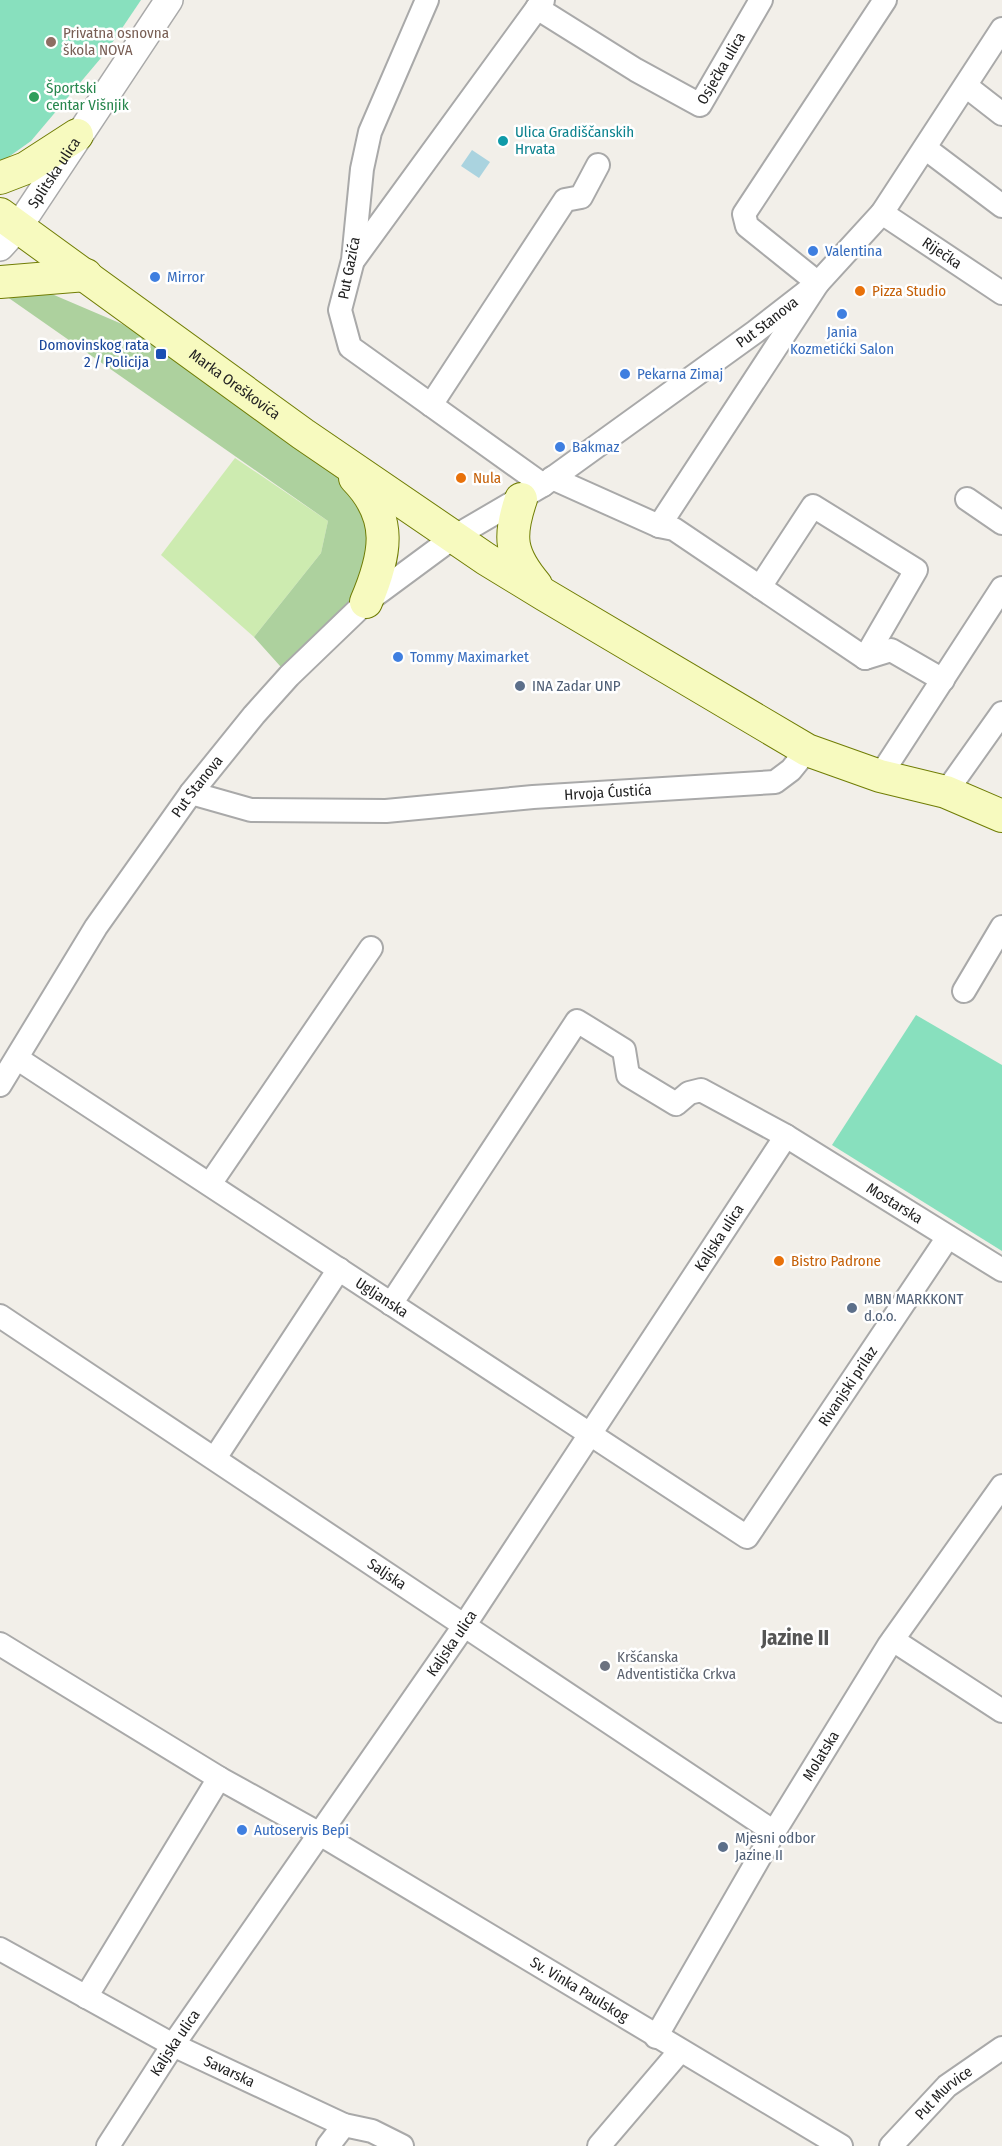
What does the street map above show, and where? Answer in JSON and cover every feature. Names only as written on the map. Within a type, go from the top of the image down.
[{"type":"main road","points":[[0,178],[26,168],[77,135]]},
{"type":"main road","name":"Marka Oreškovića","points":[[6,229],[86,275],[331,454],[454,537]]},
{"type":"main road","points":[[0,282],[86,275]]},
{"type":"main road","points":[[331,454],[358,482],[379,509],[383,548],[378,575],[366,602]]},
{"type":"main road","points":[[539,487],[513,523],[513,549],[519,564],[545,595]]},
{"type":"main road","points":[[454,537],[545,595],[807,750],[880,776],[946,792],[1002,816]]},
{"type":"street","name":"Splitska ulica","points":[[6,229],[77,135],[169,0]]},
{"type":"street","name":"Put Gazića","points":[[427,0],[370,132],[362,169],[353,260],[340,310],[350,347],[539,487],[674,529],[865,658]]},
{"type":"street","name":"Osječka ulica","points":[[540,4],[636,70],[700,105],[761,0]]},
{"type":"street","points":[[659,526],[818,283],[747,226],[744,214],[885,0]]},
{"type":"street","points":[[353,260],[540,4]]},
{"type":"street","name":"Put Stanova","points":[[0,1085],[18,1059],[96,927],[190,793],[289,676],[366,602],[454,537],[539,487],[755,332],[818,283],[882,213],[1002,29]]},
{"type":"street","points":[[966,86],[1002,114]]},
{"type":"street","points":[[925,148],[1002,206]]},
{"type":"street","points":[[431,405],[565,200],[580,197],[598,165]]},
{"type":"street","name":"Riječka","points":[[882,213],[1002,293]]},
{"type":"street","points":[[968,499],[1002,523]]},
{"type":"street","points":[[760,587],[813,506],[915,570],[865,658]]},
{"type":"street","points":[[880,776],[1002,588]]},
{"type":"street","points":[[865,658],[891,650],[943,680]]},
{"type":"street","points":[[946,792],[1002,713]]},
{"type":"street","name":"Hrvoja Ćustića","points":[[190,793],[251,810],[386,811],[533,797],[775,782],[791,770],[807,750]]},
{"type":"street","points":[[964,991],[1002,927]]},
{"type":"street","points":[[210,1184],[371,948]]},
{"type":"street","name":"Mostarska","points":[[391,1304],[577,1021],[624,1050],[628,1075],[675,1104],[689,1094],[701,1090],[786,1136],[1002,1270]]},
{"type":"street","name":"Ugljanska","points":[[18,1059],[747,1537]]},
{"type":"street","name":"Kaljska ulica","points":[[108,2146],[173,2045],[464,1626],[786,1136]]},
{"type":"street","name":"Rivanjski prilaz","points":[[747,1537],[948,1237]]},
{"type":"street","points":[[215,1458],[339,1269]]},
{"type":"street","name":"Saljska","points":[[0,1316],[774,1832]]},
{"type":"street","name":"Molatska","points":[[656,2037],[774,1832],[893,1640],[1002,1486]]},
{"type":"street","points":[[893,1640],[1002,1711]]},
{"type":"street","name":"Sv. Vinka Paulskog","points":[[0,1644],[219,1778],[320,1834],[841,2146]]},
{"type":"street","points":[[86,1997],[219,1778]]},
{"type":"street","name":"Savarska","points":[[0,1949],[173,2045],[344,2125],[372,2131],[402,2146]]},
{"type":"street","name":"Put Murvice","points":[[891,2146],[947,2086],[1002,2048]]},
{"type":"street","points":[[598,2146],[680,2051]]},
{"type":"street","points":[[328,2146],[344,2125]]},
{"type":"green space","name":"Športski centar Višnjik","points":[[0,0],[141,0],[106,52],[31,141],[0,163]]},
{"type":"green space","points":[[40,289],[122,324],[331,454],[390,522],[336,629],[289,676],[254,637],[321,553],[328,521],[3,294]]},
{"type":"green space","points":[[235,458],[328,521],[321,553],[254,637],[161,555]]},
{"type":"green space","points":[[916,1015],[1002,1065],[1002,1251],[832,1145]]},
{"type":"water","points":[[472,150],[490,162],[479,178],[461,166]]},
{"type":"place","name":"Privatna osnovna škola NOVA","points":[[51,42]]},
{"type":"place","name":"Športski centar Višnjik","points":[[34,97]]},
{"type":"place","name":"Ulica Gradiščanskih Hrvata","points":[[503,141]]},
{"type":"place","name":"Valentina","points":[[813,251]]},
{"type":"place","name":"Mirror","points":[[155,277]]},
{"type":"place","name":"Pizza Studio","points":[[860,291]]},
{"type":"place","name":"Jania Kozmetićki Salon","points":[[842,314]]},
{"type":"place","name":"Domovinskog rata 2 / Policija","points":[[161,354]]},
{"type":"place","name":"Pekarna Zimaj","points":[[625,374]]},
{"type":"place","name":"Bakmaz","points":[[560,447]]},
{"type":"place","name":"Nula","points":[[461,478]]},
{"type":"place","name":"Tommy Maximarket","points":[[398,657]]},
{"type":"place","name":"INA Zadar UNP","points":[[520,686]]},
{"type":"place","name":"Bistro Padrone","points":[[779,1261]]},
{"type":"place","name":"MBN MARKKONT d.o.o.","points":[[852,1308]]},
{"type":"place","name":"Kršćanska Adventistička Crkva","points":[[605,1666]]},
{"type":"place","name":"Autoservis Bepi","points":[[242,1830]]},
{"type":"place","name":"Mjesni odbor Jazine II","points":[[723,1847]]},
{"type":"district","name":"Jazine II","points":[[795,1638]]}]
